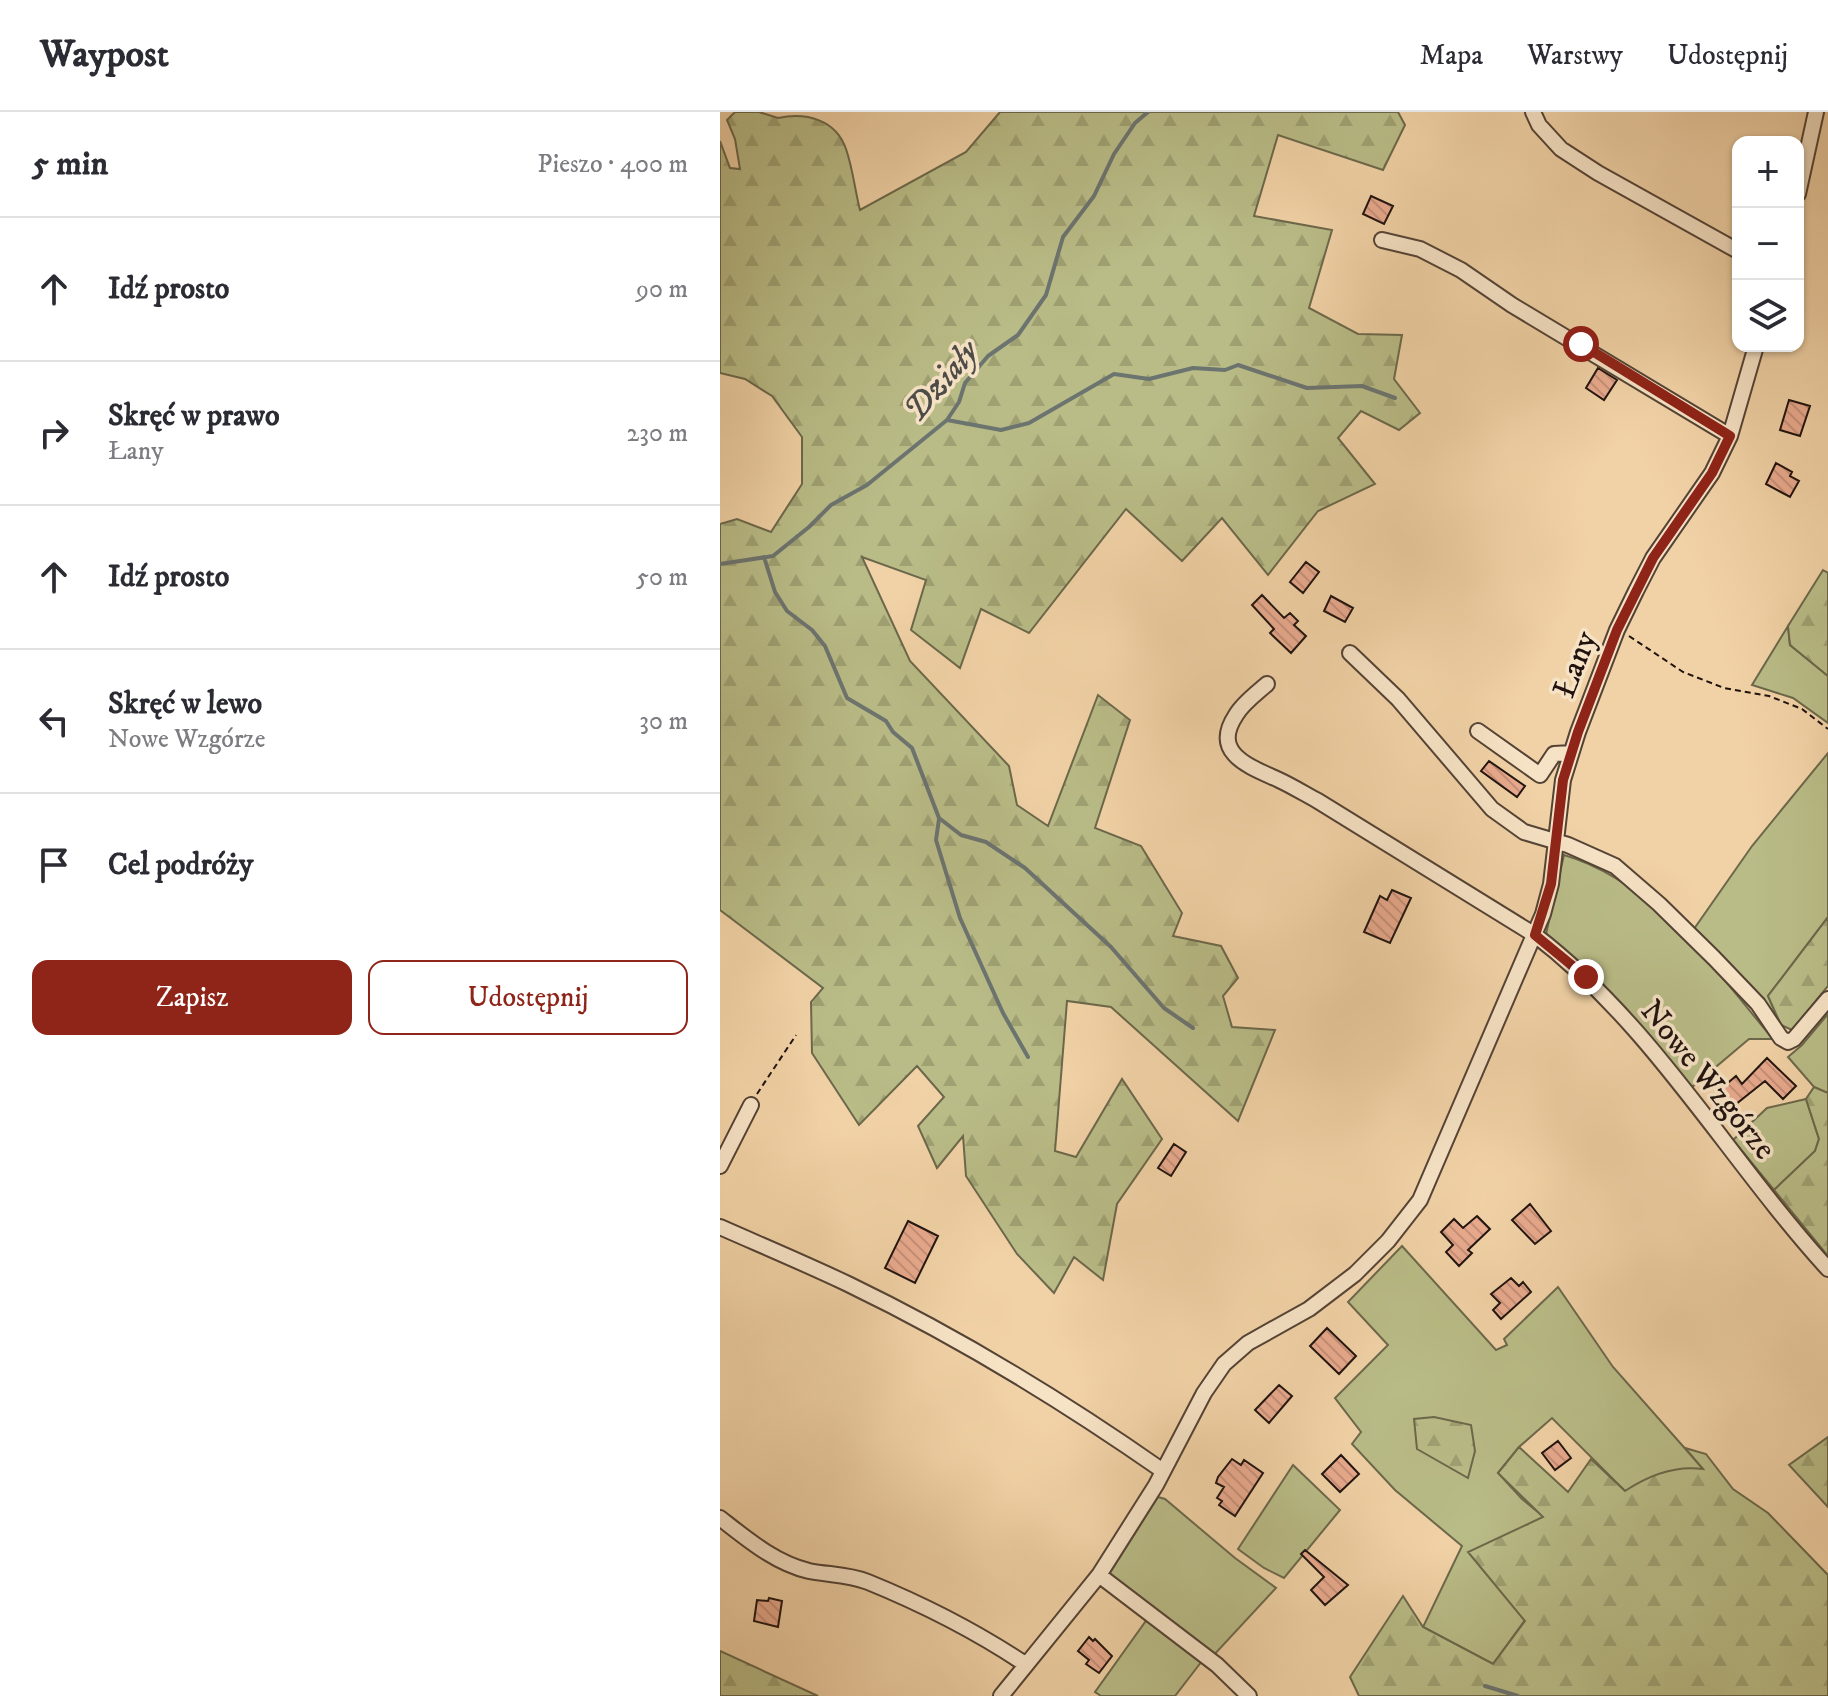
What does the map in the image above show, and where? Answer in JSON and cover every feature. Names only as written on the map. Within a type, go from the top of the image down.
[{"type":"street","points":[[1533,112],[1539,125],[1561,149],[1732,248]]},
{"type":"street","points":[[1804,167],[1816,112]]},
{"type":"street","points":[[1382,240],[1420,249],[1461,270],[1512,305],[1730,436]]},
{"type":"street","name":"Łany","points":[[1001,1696],[1099,1575],[1163,1471],[1204,1393],[1224,1364],[1248,1343],[1332,1294],[1388,1241],[1420,1200],[1535,935],[1551,884],[1563,780],[1617,630],[1653,558],[1712,473],[1730,436],[1754,352]]},
{"type":"street","points":[[1350,653],[1398,699],[1492,809],[1524,832],[1615,866],[1659,904],[1758,1004],[1781,1038],[1788,1042],[1794,1039],[1828,999]]},
{"type":"street","name":"Nowe Wzgórze","points":[[1267,684],[1237,712],[1230,725],[1228,740],[1234,757],[1246,767],[1318,801],[1535,935],[1586,977],[1652,1047],[1799,1237],[1828,1269]]},
{"type":"street","points":[[1478,731],[1540,775],[1554,754],[1571,753]]},
{"type":"street","points":[[720,1166],[751,1105]]},
{"type":"street","points":[[720,1227],[849,1284],[1007,1369],[1085,1417],[1163,1471]]},
{"type":"street","points":[[720,1518],[777,1559],[809,1571],[843,1574],[867,1581],[993,1643],[1025,1664]]},
{"type":"street","points":[[1099,1575],[1217,1665],[1249,1696]]},
{"type":"path","points":[[1617,630],[1683,672],[1724,688],[1769,696],[1802,709],[1828,729]]},
{"type":"path","points":[[751,1105],[796,1035]]},
{"type":"green space","points":[[735,112],[759,112],[778,118],[799,116],[828,125],[846,149],[860,210],[966,152],[1000,112],[1398,112],[1405,125],[1383,170],[1278,135],[1254,216],[1332,230],[1309,308],[1358,334],[1402,335],[1394,379],[1420,413],[1399,430],[1361,411],[1338,438],[1375,484],[1318,511],[1268,575],[1222,518],[1182,561],[1126,509],[1029,633],[981,609],[960,668],[911,630],[926,580],[862,557],[910,661],[1009,766],[1017,805],[1048,826],[1098,695],[1130,720],[1095,828],[1141,846],[1182,913],[1173,936],[1221,946],[1238,978],[1223,996],[1232,1027],[1275,1030],[1238,1121],[1111,1007],[1067,1001],[1055,1151],[1076,1157],[1122,1079],[1162,1139],[1117,1204],[1103,1280],[1074,1257],[1054,1293],[1017,1254],[966,1176],[963,1136],[937,1168],[918,1126],[944,1097],[917,1066],[859,1125],[812,1053],[811,1002],[823,988],[720,910],[720,524],[737,519],[771,532],[802,484],[802,437],[772,396],[745,379],[720,373],[720,141],[730,168],[740,169],[735,139],[727,120]]},
{"type":"green space","points":[[1823,570],[1828,573],[1828,676],[1790,645],[1788,626]]},
{"type":"green space","points":[[1788,626],[1790,645],[1828,676],[1828,723],[1793,698],[1752,685]]},
{"type":"green space","points":[[1828,753],[1828,917],[1768,996],[1778,1019],[1694,929],[1752,846]]},
{"type":"green space","points":[[1564,855],[1626,885],[1654,906],[1705,957],[1773,1039],[1749,1039],[1692,1087],[1598,985],[1546,934]]},
{"type":"green space","points":[[1828,917],[1828,986],[1792,1030],[1781,1025],[1768,996]]},
{"type":"green space","points":[[1828,1014],[1828,1093],[1814,1087],[1788,1057]]},
{"type":"green space","points":[[1814,1087],[1828,1093],[1828,1256],[1774,1190],[1815,1151],[1819,1139],[1806,1099]]},
{"type":"green space","points":[[1806,1099],[1819,1139],[1815,1151],[1774,1190],[1733,1140],[1767,1108]]},
{"type":"green space","points":[[1402,1246],[1496,1350],[1507,1345],[1504,1339],[1558,1287],[1613,1367],[1704,1470],[1625,1491],[1552,1418],[1519,1447],[1498,1473],[1544,1517],[1525,1620],[1493,1664],[1423,1627],[1462,1546],[1395,1490],[1352,1444],[1361,1432],[1335,1398],[1388,1345],[1348,1302]]},
{"type":"green space","points":[[1434,1417],[1471,1425],[1475,1451],[1468,1478],[1417,1449],[1414,1419]]},
{"type":"green space","points":[[1828,1437],[1828,1507],[1789,1465]]},
{"type":"green space","points":[[1519,1447],[1568,1492],[1591,1459],[1625,1491],[1662,1472],[1682,1468],[1703,1469],[1685,1448],[1706,1454],[1733,1489],[1768,1513],[1828,1575],[1828,1696],[1359,1696],[1350,1677],[1403,1596],[1423,1627],[1493,1664],[1525,1621],[1468,1552],[1543,1517],[1498,1473]]},
{"type":"green space","points":[[1293,1465],[1340,1510],[1284,1578],[1238,1549]]},
{"type":"green space","points":[[1158,1497],[1165,1499],[1276,1588],[1213,1656],[1108,1576]]},
{"type":"green space","points":[[1148,1618],[1202,1661],[1175,1696],[1101,1696],[1095,1692]]},
{"type":"green space","points":[[720,1651],[818,1696],[720,1696]]},
{"type":"building","points":[[1371,196],[1393,206],[1384,224],[1363,214]]},
{"type":"building","points":[[1598,368],[1617,380],[1604,400],[1586,388]]},
{"type":"building","points":[[1789,400],[1810,406],[1800,436],[1780,430]]},
{"type":"building","points":[[1776,463],[1792,472],[1790,476],[1799,481],[1790,497],[1766,484]]},
{"type":"building","points":[[1306,562],[1319,572],[1303,593],[1290,582]]},
{"type":"building","points":[[1262,595],[1284,618],[1290,613],[1298,621],[1294,625],[1306,636],[1291,653],[1270,633],[1274,629],[1252,605]]},
{"type":"building","points":[[1331,596],[1353,608],[1345,622],[1324,611]]},
{"type":"building","points":[[1489,761],[1525,786],[1517,797],[1481,771]]},
{"type":"building","points":[[1392,890],[1411,898],[1390,943],[1364,932],[1380,896],[1387,900]]},
{"type":"building","points":[[1767,1058],[1796,1086],[1783,1099],[1765,1081],[1731,1108],[1717,1092],[1736,1076],[1742,1084]]},
{"type":"building","points":[[1174,1144],[1186,1152],[1171,1176],[1158,1168]]},
{"type":"building","points":[[1530,1204],[1551,1231],[1535,1244],[1512,1220]]},
{"type":"building","points":[[1477,1216],[1490,1229],[1468,1250],[1472,1253],[1459,1266],[1446,1252],[1453,1245],[1441,1232],[1454,1219],[1463,1228]]},
{"type":"building","points":[[908,1221],[938,1236],[915,1283],[885,1268]]},
{"type":"building","points":[[1511,1278],[1519,1286],[1523,1282],[1531,1292],[1501,1319],[1493,1310],[1500,1303],[1491,1294]]},
{"type":"building","points":[[1327,1328],[1356,1356],[1339,1374],[1310,1346]]},
{"type":"building","points":[[1279,1385],[1292,1396],[1269,1423],[1255,1410]]},
{"type":"building","points":[[1558,1441],[1571,1458],[1555,1470],[1542,1453]]},
{"type":"building","points":[[1341,1455],[1359,1474],[1340,1492],[1322,1474]]},
{"type":"building","points":[[1232,1459],[1241,1465],[1244,1460],[1263,1473],[1235,1516],[1219,1505],[1222,1501],[1217,1498],[1224,1487],[1216,1483]]},
{"type":"building","points":[[1305,1550],[1348,1585],[1325,1605],[1311,1590],[1324,1577],[1301,1554]]},
{"type":"building","points":[[769,1598],[782,1601],[778,1627],[754,1621],[757,1600],[768,1601]]},
{"type":"building","points":[[1089,1637],[1112,1656],[1099,1673],[1086,1664],[1089,1660],[1078,1651]]},
{"type":"waterway","name":"Działy","points":[[720,564],[773,556],[831,505],[867,485],[947,420],[959,402],[965,383],[988,356],[1018,335],[1046,295],[1063,237],[1094,196],[1114,154],[1135,123],[1148,112]]},
{"type":"waterway","points":[[947,420],[1001,430],[1029,423],[1114,374],[1149,379],[1193,368],[1225,370],[1238,365],[1307,388],[1362,386],[1395,398]]},
{"type":"waterway","points":[[764,557],[775,592],[787,611],[812,630],[825,646],[847,698],[886,721],[893,732],[912,748],[939,818],[961,835],[986,842],[1025,868],[1111,947],[1164,1008],[1193,1028]]},
{"type":"waterway","points":[[939,819],[936,840],[960,918],[1003,1013],[1028,1057]]},
{"type":"waterway","points":[[1485,1686],[1518,1696]]},
{"type":"route","points":[[1581,344],[1730,436],[1712,473],[1653,558],[1617,630],[1563,780],[1551,884],[1535,935],[1586,977]]}]
